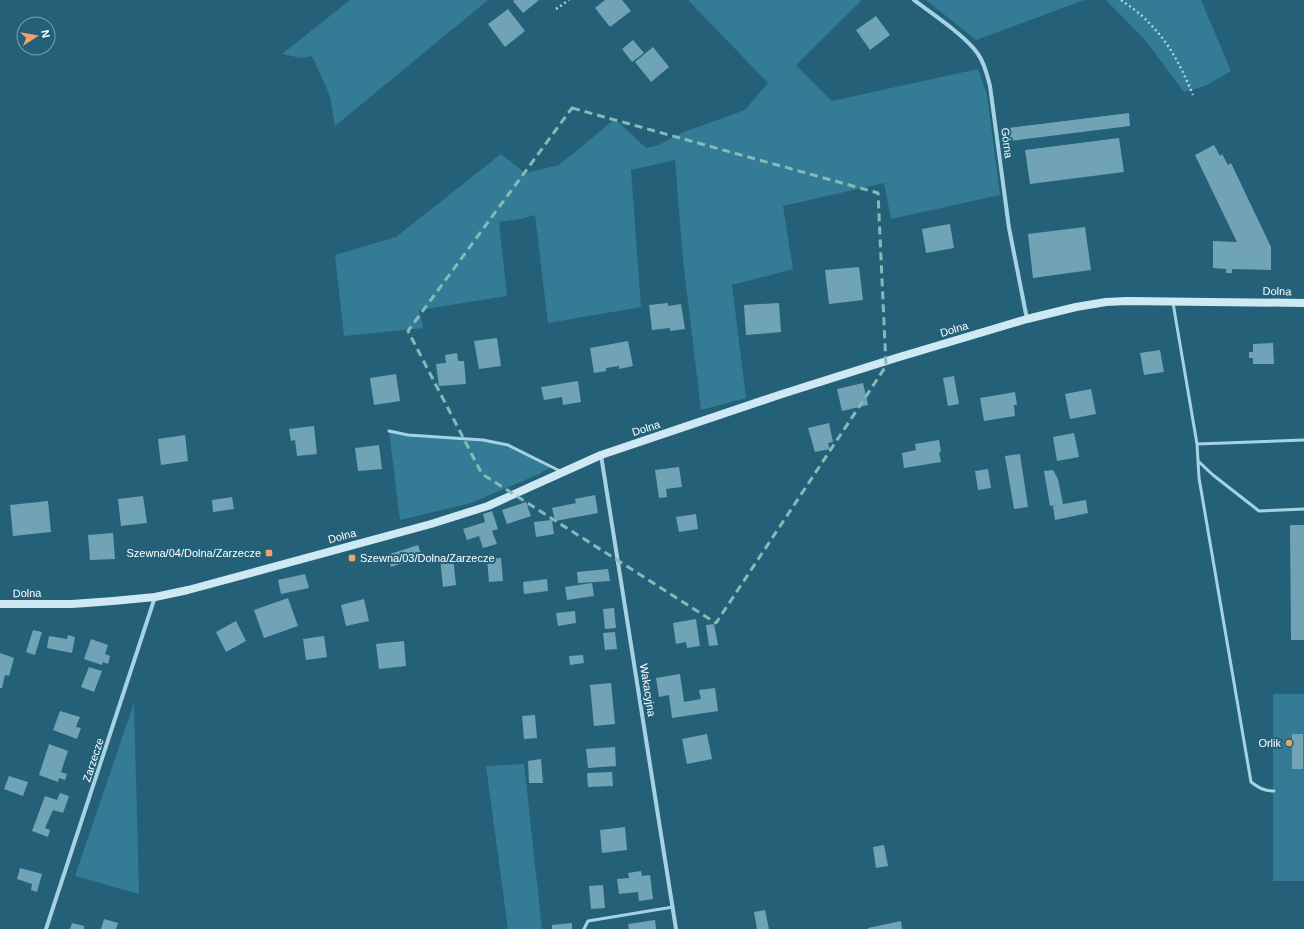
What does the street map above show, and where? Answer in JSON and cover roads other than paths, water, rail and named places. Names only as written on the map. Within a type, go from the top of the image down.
[{"type":"street","name":"Górna","points":[[914,0],[961,36],[978,53],[984,66],[990,86],[1009,228],[1027,319]]},
{"type":"street","name":"Dolna","points":[[0,604],[72,604],[155,597],[188,590],[431,524],[488,506],[601,455],[782,394],[1027,319],[1076,307],[1106,302],[1172,301],[1304,303]]},
{"type":"street","name":"Wakacyjna","points":[[601,455],[676,929]]},
{"type":"street","name":"Zarzecze","points":[[46,929],[155,597]]},
{"type":"lane","points":[[1172,301],[1197,444],[1199,478],[1251,782],[1258,788],[1265,791],[1274,791]]},
{"type":"lane","points":[[389,431],[408,435],[483,440],[508,445],[561,472]]},
{"type":"lane","points":[[1197,444],[1304,440]]},
{"type":"lane","points":[[1198,461],[1213,475],[1259,511],[1304,509]]},
{"type":"lane","points":[[584,929],[588,921],[673,907]]},
{"type":"place","name":"Szewna/04/Dolna/Zarzecze","points":[[269,553]]},
{"type":"place","name":"Szewna/03/Dolna/Zarzecze","points":[[352,558]]},
{"type":"place","name":"Orlik","points":[[1289,743]]}]
